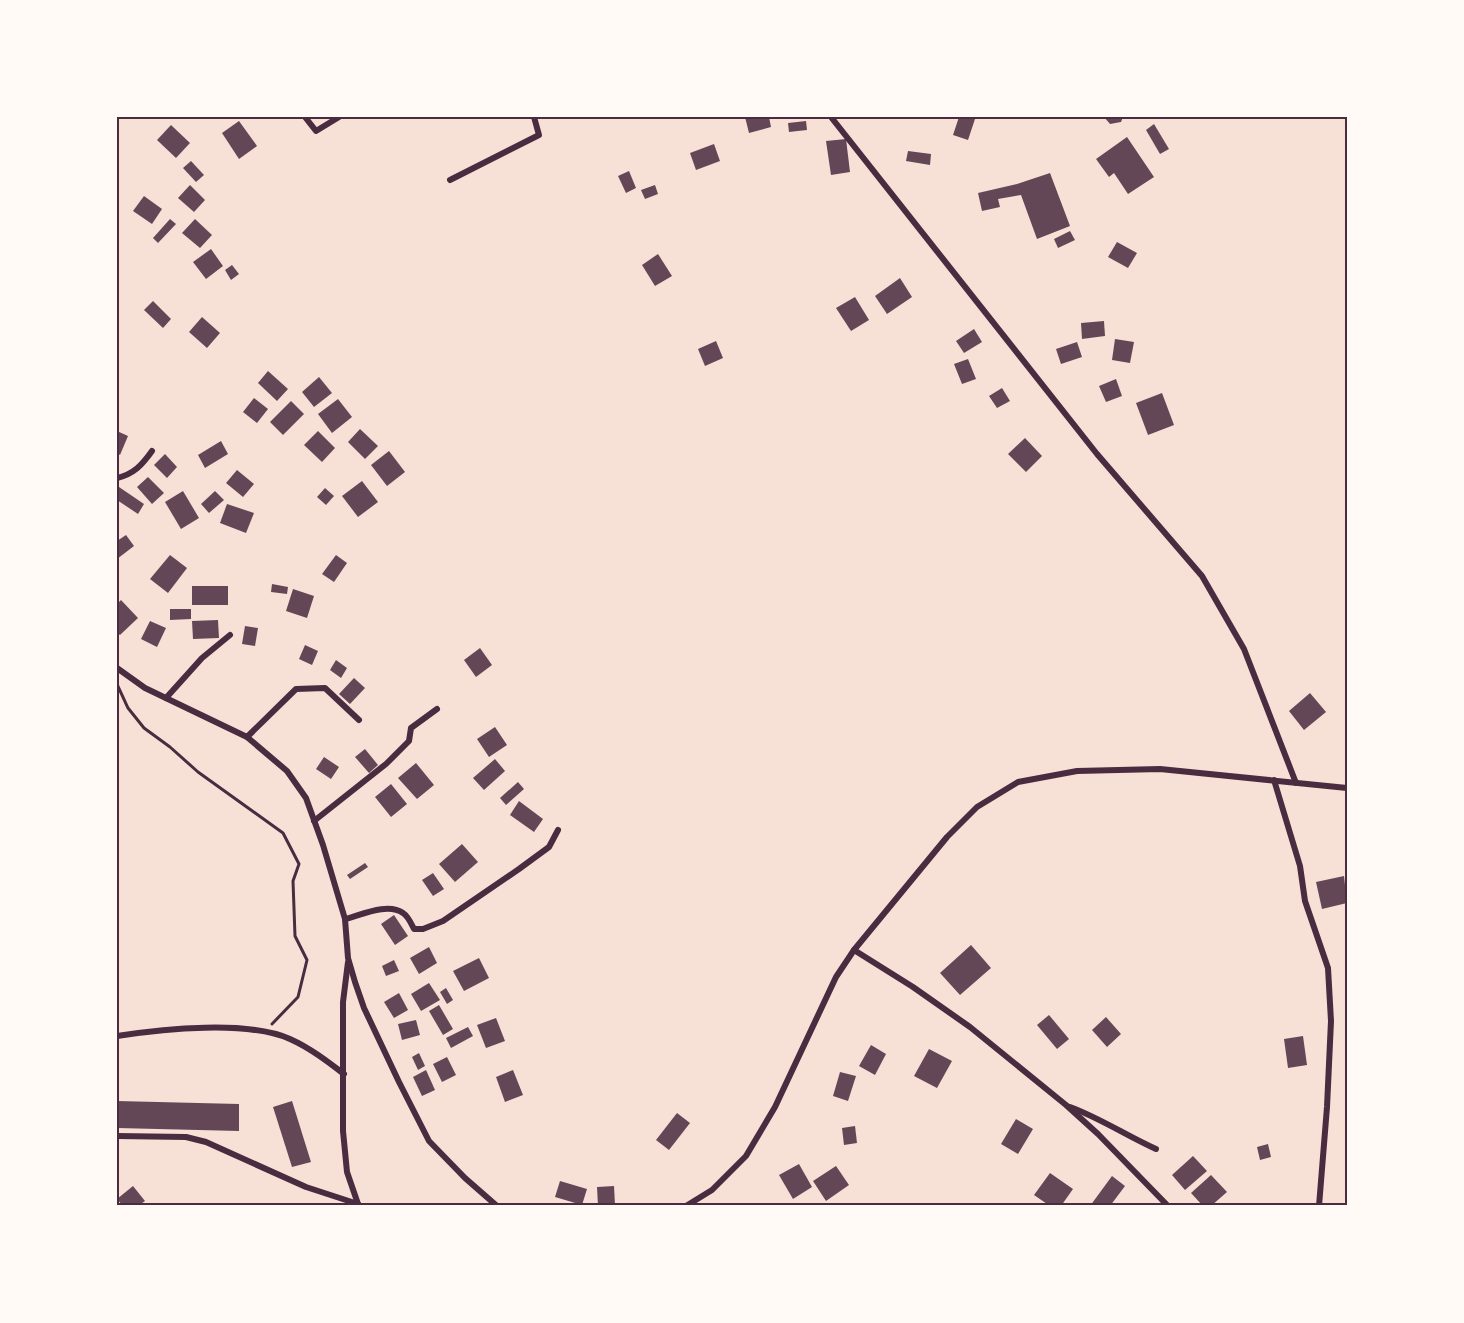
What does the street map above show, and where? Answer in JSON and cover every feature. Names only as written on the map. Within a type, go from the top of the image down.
[{"type":"street","points":[[305,117],[316,131],[339,117]]},
{"type":"street","points":[[450,180],[539,135],[534,117]]},
{"type":"street","points":[[831,117],[1097,454],[1202,576],[1244,650],[1296,783]]},
{"type":"street","points":[[117,477],[127,475],[142,466],[152,451]]},
{"type":"street","points":[[166,698],[202,658],[230,635]]},
{"type":"street","points":[[117,668],[145,688],[247,737],[287,771],[306,798],[345,919],[348,958],[343,1002],[343,1131],[346,1172],[359,1205]]},
{"type":"street","points":[[247,737],[296,689],[325,688],[359,720]]},
{"type":"street","points":[[314,821],[346,798],[386,764],[409,741],[411,728],[437,709]]},
{"type":"street","points":[[686,1206],[712,1190],[746,1156],[775,1107],[836,977],[855,950],[947,837],[977,807],[1018,782],[1077,771],[1160,769],[1347,788]]},
{"type":"street","points":[[1274,780],[1300,866],[1305,901],[1328,968],[1330,1021],[1327,1107],[1318,1206]]},
{"type":"street","points":[[345,919],[382,909],[394,909],[405,914],[414,929],[423,929],[443,921],[549,847],[558,830]]},
{"type":"street","points":[[855,950],[970,1027],[1066,1105],[1098,1134],[1168,1206]]},
{"type":"street","points":[[348,958],[364,1008],[429,1141],[465,1178],[497,1206]]},
{"type":"street","points":[[117,1036],[219,1028],[265,1032],[297,1042],[344,1074]]},
{"type":"street","points":[[1066,1105],[1102,1120],[1127,1136],[1156,1149]]},
{"type":"street","points":[[117,1136],[186,1137],[206,1142],[306,1187],[359,1205]]},
{"type":"path","points":[[117,684],[129,708],[144,728],[198,772],[283,833],[299,864],[293,881],[295,936],[307,960],[298,997],[265,1032]]},
{"type":"building","points":[[745,117],[769,117],[771,127],[749,133]]},
{"type":"building","points":[[959,117],[975,119],[968,140],[953,135]]},
{"type":"building","points":[[1104,117],[1123,117],[1121,122],[1110,124]]},
{"type":"building","points":[[239,121],[257,146],[239,159],[222,133]]},
{"type":"building","points":[[806,121],[807,130],[789,132],[788,123]]},
{"type":"building","points":[[1154,124],[1169,149],[1160,154],[1146,130]]},
{"type":"building","points":[[171,125],[190,143],[176,158],[157,140]]},
{"type":"building","points":[[1127,137],[1154,177],[1128,194],[1114,173],[1109,177],[1096,159]]},
{"type":"building","points":[[846,139],[850,172],[831,175],[826,141]]},
{"type":"building","points":[[714,144],[720,161],[696,170],[690,153]]},
{"type":"building","points":[[908,151],[931,154],[930,165],[906,161]]},
{"type":"building","points":[[191,161],[204,175],[196,182],[183,168]]},
{"type":"building","points":[[629,171],[636,188],[626,193],[618,176]]},
{"type":"building","points":[[1050,173],[1070,226],[1037,239],[1021,195],[998,199],[1000,207],[982,211],[978,193]]},
{"type":"building","points":[[190,185],[205,200],[194,212],[178,198]]},
{"type":"building","points":[[655,185],[658,194],[645,199],[641,190]]},
{"type":"building","points":[[144,196],[162,209],[152,224],[133,211]]},
{"type":"building","points":[[170,219],[176,224],[158,243],[153,238]]},
{"type":"building","points":[[195,219],[212,235],[200,248],[182,233]]},
{"type":"building","points":[[1070,231],[1075,240],[1058,248],[1054,239]]},
{"type":"building","points":[[1117,242],[1137,253],[1128,268],[1108,257]]},
{"type":"building","points":[[211,249],[223,266],[206,279],[193,262]]},
{"type":"building","points":[[658,254],[672,276],[655,286],[642,265]]},
{"type":"building","points":[[232,265],[239,274],[231,280],[225,270]]},
{"type":"building","points":[[900,278],[912,297],[887,314],[875,296]]},
{"type":"building","points":[[855,297],[869,320],[851,331],[836,308]]},
{"type":"building","points":[[153,301],[171,319],[163,328],[144,310]]},
{"type":"building","points":[[202,317],[220,333],[207,348],[189,332]]},
{"type":"building","points":[[1104,321],[1105,336],[1082,339],[1081,323]]},
{"type":"building","points":[[974,329],[982,342],[964,353],[956,341]]},
{"type":"building","points":[[1115,339],[1134,342],[1130,363],[1112,360]]},
{"type":"building","points":[[716,341],[723,358],[705,366],[698,349]]},
{"type":"building","points":[[1077,342],[1082,357],[1061,364],[1056,349]]},
{"type":"building","points":[[968,359],[976,379],[962,384],[954,364]]},
{"type":"building","points":[[268,371],[288,389],[277,401],[258,383]]},
{"type":"building","points":[[319,377],[332,393],[314,407],[302,392]]},
{"type":"building","points":[[1116,379],[1122,396],[1106,402],[1099,386]]},
{"type":"building","points":[[1002,388],[1010,401],[997,408],[989,396]]},
{"type":"building","points":[[1162,393],[1174,425],[1148,435],[1136,403]]},
{"type":"building","points":[[254,398],[268,409],[257,423],[243,412]]},
{"type":"building","points":[[338,399],[352,417],[332,433],[318,414]]},
{"type":"building","points":[[291,401],[304,414],[283,435],[270,422]]},
{"type":"building","points":[[360,429],[378,446],[365,459],[348,442]]},
{"type":"building","points":[[117,431],[128,436],[120,455],[117,453]]},
{"type":"building","points":[[318,431],[335,448],[322,462],[304,445]]},
{"type":"building","points":[[1025,438],[1042,456],[1026,472],[1008,454]]},
{"type":"building","points":[[221,441],[228,454],[205,468],[198,455]]},
{"type":"building","points":[[389,451],[405,472],[387,486],[371,465]]},
{"type":"building","points":[[165,454],[177,467],[167,478],[154,465]]},
{"type":"building","points":[[237,470],[254,484],[243,497],[226,483]]},
{"type":"building","points":[[148,477],[164,493],[152,504],[137,487]]},
{"type":"building","points":[[362,481],[378,502],[358,517],[342,496]]},
{"type":"building","points":[[119,487],[144,504],[138,514],[117,500]]},
{"type":"building","points":[[325,488],[334,496],[326,505],[317,497]]},
{"type":"building","points":[[183,491],[199,518],[181,529],[165,502]]},
{"type":"building","points":[[215,491],[224,500],[209,513],[201,504]]},
{"type":"building","points":[[227,504],[254,513],[246,533],[220,523]]},
{"type":"building","points":[[126,535],[134,546],[117,559],[117,541]]},
{"type":"building","points":[[170,555],[187,568],[168,593],[150,579]]},
{"type":"building","points":[[336,555],[347,563],[334,582],[322,574]]},
{"type":"building","points":[[272,584],[288,587],[287,594],[271,592]]},
{"type":"building","points":[[192,586],[228,586],[228,605],[192,605]]},
{"type":"building","points":[[293,589],[314,596],[307,618],[286,611]]},
{"type":"building","points":[[121,600],[138,618],[120,635],[117,633],[117,604]]},
{"type":"building","points":[[170,609],[191,609],[191,619],[170,620]]},
{"type":"building","points":[[218,620],[219,638],[193,639],[192,621]]},
{"type":"building","points":[[150,621],[166,628],[157,647],[141,639]]},
{"type":"building","points":[[245,626],[258,628],[255,646],[242,644]]},
{"type":"building","points":[[305,645],[318,651],[312,665],[299,659]]},
{"type":"building","points":[[480,648],[492,665],[476,677],[464,660]]},
{"type":"building","points":[[336,660],[347,668],[341,678],[330,670]]},
{"type":"building","points":[[354,678],[365,688],[350,704],[339,694]]},
{"type":"building","points":[[1310,693],[1326,712],[1304,730],[1289,711]]},
{"type":"building","points":[[495,727],[507,745],[489,757],[477,739]]},
{"type":"building","points":[[365,749],[378,765],[369,773],[355,757]]},
{"type":"building","points":[[324,757],[339,767],[331,779],[316,769]]},
{"type":"building","points":[[495,759],[505,771],[484,790],[473,778]]},
{"type":"building","points":[[416,763],[434,785],[417,799],[398,778]]},
{"type":"building","points":[[518,782],[524,789],[506,805],[500,798]]},
{"type":"building","points":[[391,784],[407,804],[391,817],[375,797]]},
{"type":"building","points":[[519,801],[543,819],[534,832],[510,815]]},
{"type":"building","points":[[462,844],[478,862],[455,882],[439,864]]},
{"type":"building","points":[[365,863],[368,867],[350,879],[347,875]]},
{"type":"building","points":[[433,873],[444,889],[433,896],[422,880]]},
{"type":"building","points":[[1344,876],[1347,903],[1322,909],[1316,882]]},
{"type":"building","points":[[394,915],[408,936],[395,945],[381,924]]},
{"type":"building","points":[[971,945],[991,968],[960,995],[940,973]]},
{"type":"building","points":[[429,947],[437,963],[419,974],[410,958]]},
{"type":"building","points":[[479,958],[489,978],[464,991],[453,971]]},
{"type":"building","points":[[394,960],[399,971],[386,976],[382,966]]},
{"type":"building","points":[[429,983],[440,1000],[421,1011],[411,994]]},
{"type":"building","points":[[446,988],[453,1000],[447,1004],[440,992]]},
{"type":"building","points":[[399,993],[408,1010],[394,1018],[384,1002]]},
{"type":"building","points":[[439,1005],[453,1029],[443,1035],[429,1011]]},
{"type":"building","points":[[1049,1015],[1069,1039],[1057,1049],[1037,1025]]},
{"type":"building","points":[[1106,1017],[1121,1034],[1107,1047],[1092,1030]]},
{"type":"building","points":[[496,1018],[505,1041],[486,1048],[477,1025]]},
{"type":"building","points":[[416,1020],[420,1035],[402,1040],[398,1024]]},
{"type":"building","points":[[468,1027],[473,1036],[451,1048],[446,1038]]},
{"type":"building","points":[[1303,1036],[1307,1065],[1288,1068],[1284,1039]]},
{"type":"building","points":[[871,1045],[886,1054],[875,1075],[859,1066]]},
{"type":"building","points":[[929,1049],[952,1061],[937,1088],[914,1076]]},
{"type":"building","points":[[419,1053],[425,1066],[418,1070],[412,1057]]},
{"type":"building","points":[[447,1057],[456,1075],[442,1082],[433,1064]]},
{"type":"building","points":[[426,1070],[435,1090],[422,1096],[413,1077]]},
{"type":"building","points":[[513,1070],[523,1095],[505,1102],[496,1077]]},
{"type":"building","points":[[840,1072],[856,1076],[848,1101],[833,1096]]},
{"type":"building","points":[[117,1101],[239,1104],[239,1131],[117,1128]]},
{"type":"building","points":[[292,1101],[311,1162],[292,1167],[273,1107]]},
{"type":"building","points":[[677,1113],[690,1123],[669,1150],[656,1140]]},
{"type":"building","points":[[1016,1119],[1033,1129],[1018,1154],[1001,1144]]},
{"type":"building","points":[[855,1126],[857,1143],[844,1145],[842,1128]]},
{"type":"building","points":[[1268,1144],[1271,1157],[1260,1160],[1257,1147]]},
{"type":"building","points":[[1193,1156],[1207,1171],[1185,1190],[1172,1175]]},
{"type":"building","points":[[799,1164],[812,1187],[793,1199],[779,1175]]},
{"type":"building","points":[[836,1166],[849,1185],[826,1201],[813,1181]]},
{"type":"building","points":[[1050,1173],[1073,1189],[1061,1206],[1050,1206],[1034,1195]]},
{"type":"building","points":[[1211,1175],[1227,1192],[1211,1206],[1203,1206],[1191,1193]]},
{"type":"building","points":[[1112,1176],[1125,1186],[1110,1206],[1090,1206]]},
{"type":"building","points":[[560,1181],[587,1189],[582,1205],[555,1197]]},
{"type":"building","points":[[133,1186],[145,1201],[138,1206],[123,1206],[117,1199]]},
{"type":"building","points":[[614,1186],[615,1205],[598,1206],[597,1187]]}]
